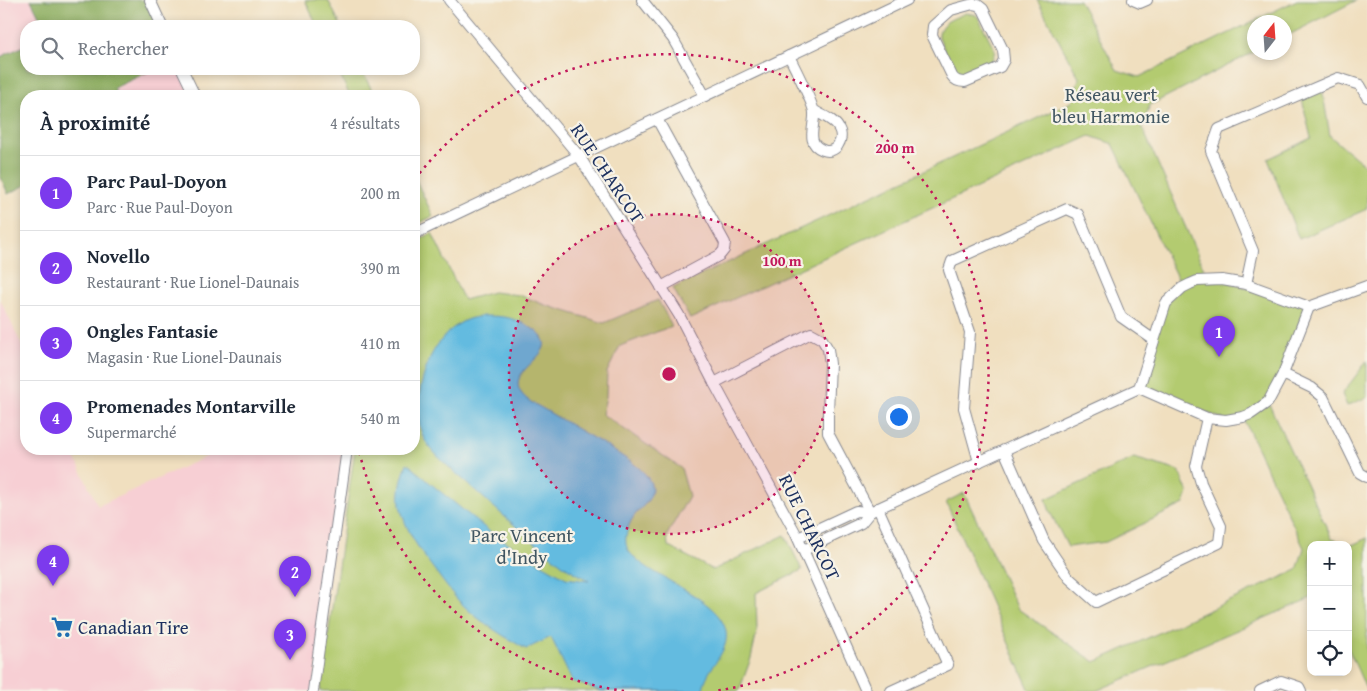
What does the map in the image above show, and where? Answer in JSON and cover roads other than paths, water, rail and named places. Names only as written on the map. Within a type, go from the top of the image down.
[{"type":"street","points":[[150,0],[159,20]]},
{"type":"street","name":"RUE CHARCOT","points":[[449,0],[579,156],[679,315],[804,550],[866,691]]},
{"type":"street","points":[[642,0],[673,39],[704,96]]},
{"type":"street","points":[[420,231],[907,0]]},
{"type":"street","points":[[947,0],[951,10]]},
{"type":"street","points":[[1133,0],[1140,3],[1147,0]]},
{"type":"street","points":[[973,4],[984,9],[1004,50],[1004,60],[1000,67],[965,82],[954,80],[932,35],[933,26],[951,10],[973,4]]},
{"type":"street","points":[[789,56],[814,111]]},
{"type":"street","points":[[185,75],[192,90]]},
{"type":"street","points":[[1246,284],[1253,251],[1212,152],[1219,129],[1338,78],[1360,85],[1367,97]]},
{"type":"street","points":[[657,119],[725,243],[724,250],[720,255],[661,287]]},
{"type":"street","points":[[978,462],[964,408],[970,332],[949,270],[952,261],[1067,209],[1078,214],[1121,317],[1154,340]]},
{"type":"street","points":[[798,538],[856,511],[874,510],[1139,388],[1166,303],[1182,288],[1197,281],[1222,280],[1246,284],[1309,307],[1367,286]]},
{"type":"street","points":[[1139,388],[1207,418],[1226,420],[1251,414],[1268,402],[1284,374],[1309,307]]},
{"type":"street","points":[[714,383],[811,333],[822,339],[828,349],[830,364],[828,433],[874,510],[948,665],[892,691]]},
{"type":"street","points":[[1284,374],[1312,388],[1323,398],[1360,474],[1367,477]]},
{"type":"street","points":[[1004,450],[1044,542],[1069,578],[1096,602],[1219,543],[1221,526],[1200,483],[1196,466],[1207,418]]},
{"type":"street","points":[[313,691],[346,455]]},
{"type":"street","points":[[804,550],[861,524],[874,510]]},
{"type":"street","points":[[1260,691],[1281,681],[1299,687],[1301,691]]},
{"type":"water","points":[[483,316],[509,318],[538,332],[544,342],[544,347],[518,381],[518,387],[524,397],[616,452],[638,467],[648,478],[652,489],[651,494],[630,523],[626,537],[628,550],[641,563],[708,605],[724,625],[726,643],[708,674],[703,691],[601,691],[572,681],[551,637],[526,649],[487,625],[453,595],[414,541],[402,515],[400,505],[400,489],[407,463],[489,531],[566,578],[589,581],[563,565],[501,513],[441,459],[429,446],[422,434],[420,425],[420,394],[425,371],[434,350],[442,339],[458,324]]},
{"type":"place","name":"Parc Paul-Doyon","points":[[1219,357]]},
{"type":"place","name":"Promenades Montarville","points":[[53,586]]},
{"type":"place","name":"Novello","points":[[295,597]]},
{"type":"place","name":"Canadian Tire","points":[[62,627]]},
{"type":"place","name":"Ongles Fantasie","points":[[290,660]]},
{"type":"park label","name":"Réseau vert bleu Harmonie","points":[[1111,105]]},
{"type":"park label","name":"Parc Vincent d'Indy","points":[[522,546]]}]
